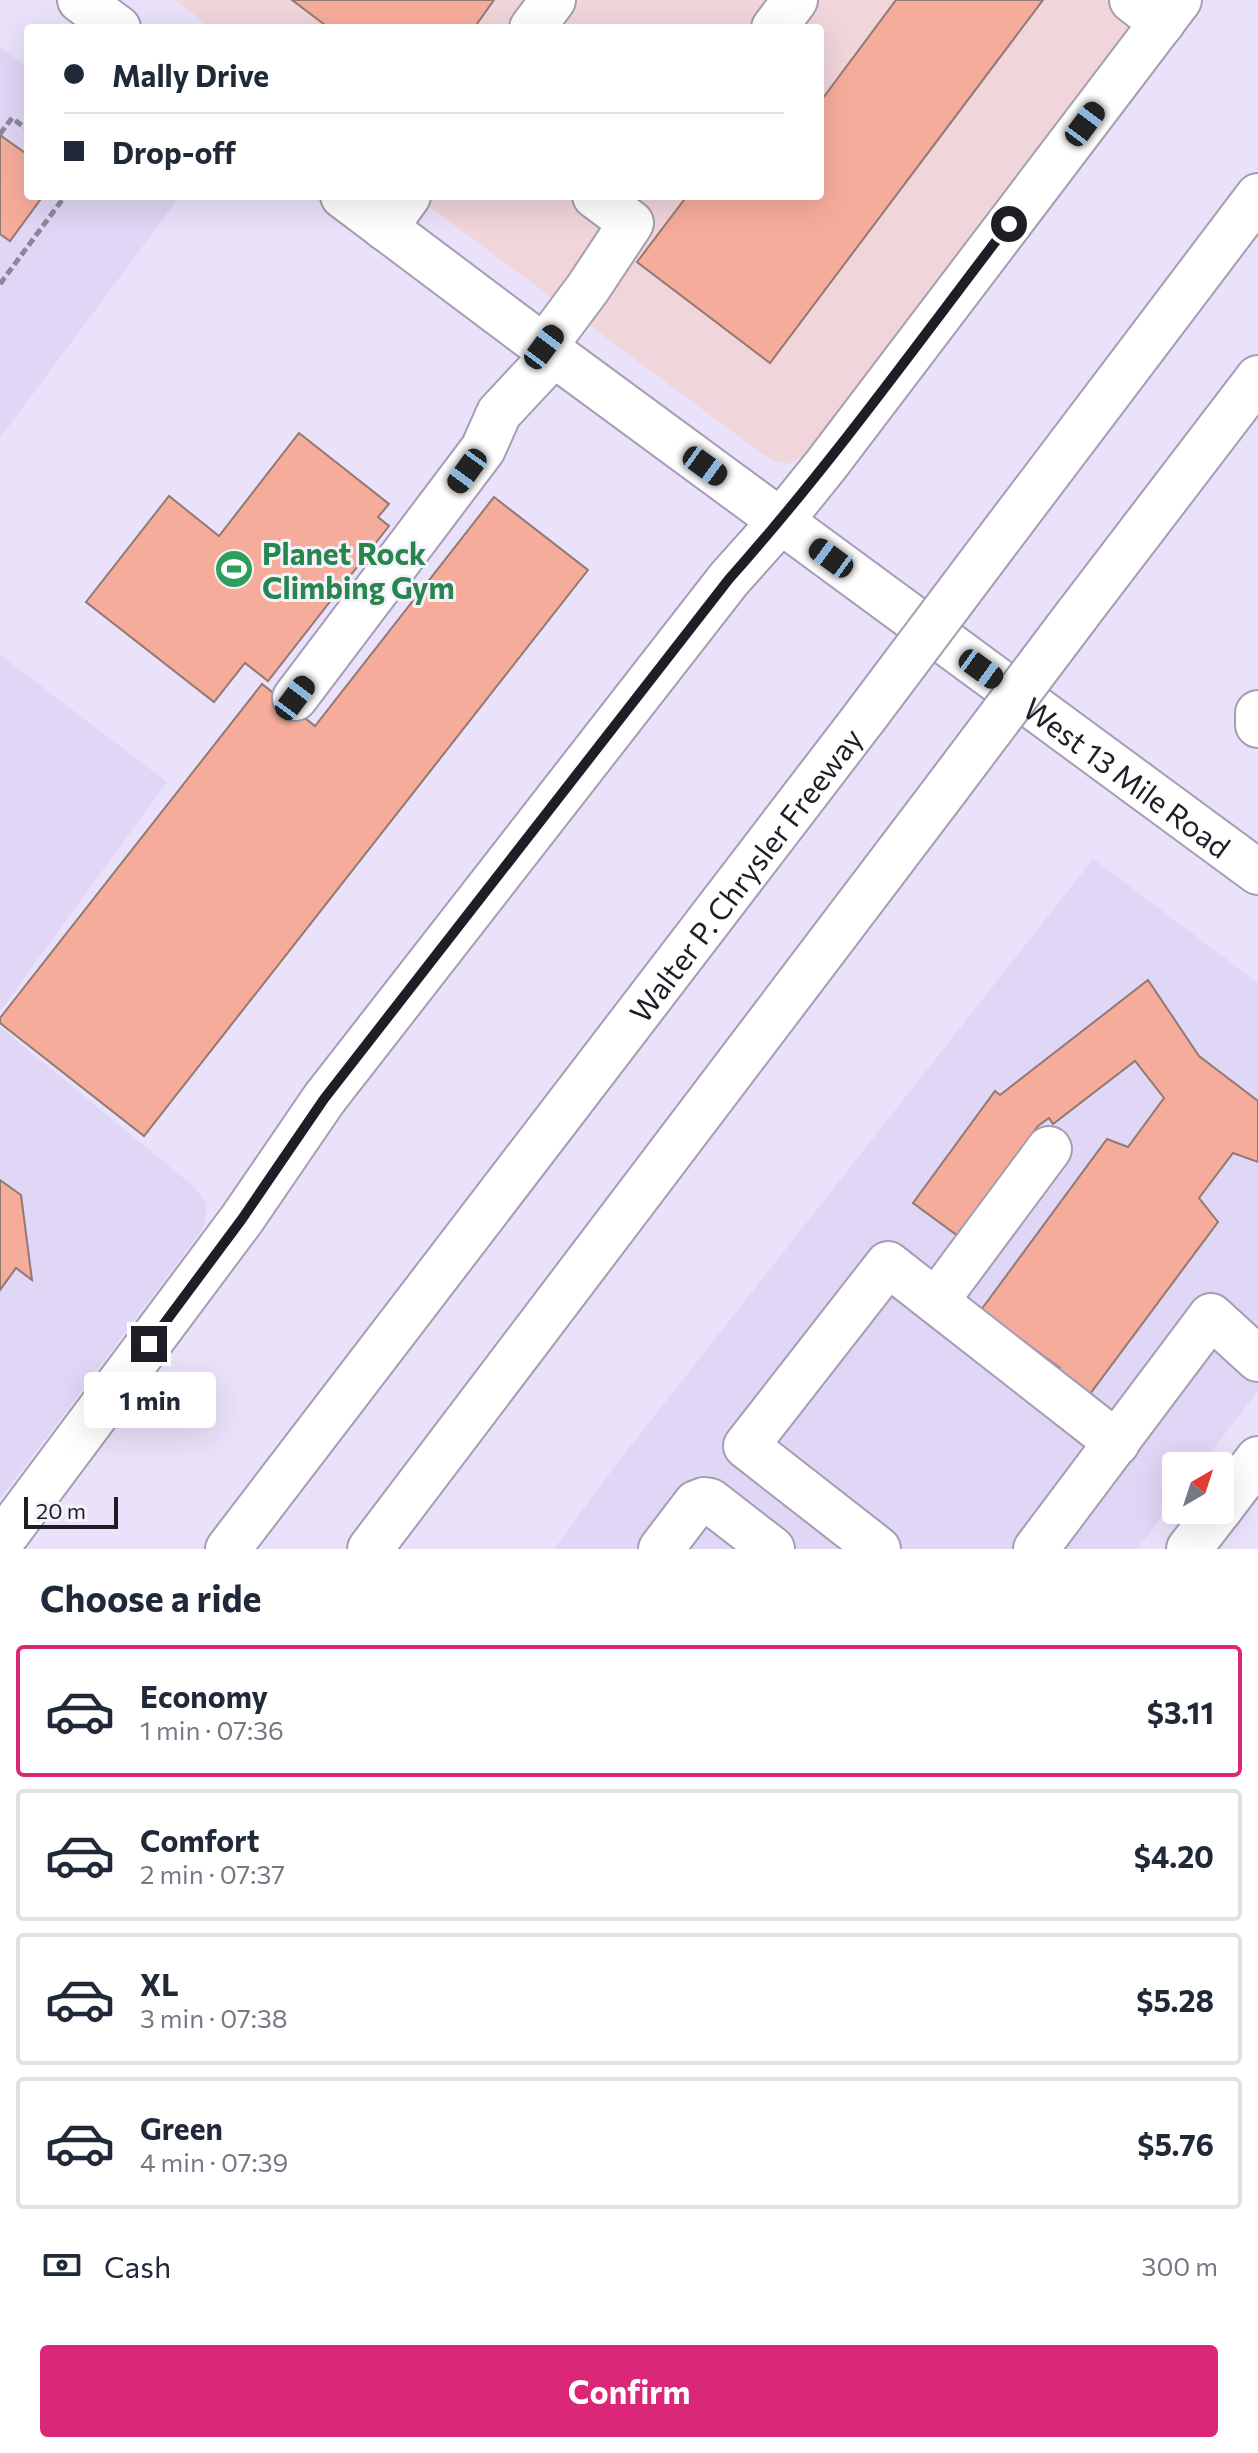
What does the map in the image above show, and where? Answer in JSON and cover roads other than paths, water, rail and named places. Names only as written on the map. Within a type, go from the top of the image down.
[{"type":"main road","points":[[535,24],[553,0]]},
{"type":"main road","points":[[777,24],[795,0]]},
{"type":"main road","points":[[0,1543],[242,1219],[324,1099],[729,579],[780,522],[1158,8]]},
{"type":"main road","name":"Walter P. Chrysler Freeway","points":[[228,1549],[864,718],[1258,196]]},
{"type":"main road","name":"West 13 Mile Road","points":[[356,200],[396,212],[549,350],[1258,872]]},
{"type":"main road","points":[[295,698],[483,449],[499,413],[549,350],[641,210],[608,200]]},
{"type":"main road","points":[[370,1549],[1258,378]]},
{"type":"main road","points":[[1258,713],[1258,725]]},
{"type":"main road","points":[[936,1301],[1049,1149]]},
{"type":"main road","points":[[878,1549],[746,1446],[888,1264],[1117,1443]]},
{"type":"main road","points":[[1036,1549],[1211,1316],[1258,1359]]},
{"type":"main road","points":[[1234,1490],[1258,1459]]},
{"type":"main road","points":[[661,1549],[696,1503],[704,1500],[710,1501],[772,1549]]},
{"type":"main road","points":[[1189,1549],[1208,1524]]},
{"type":"place","name":"Planet Rock Climbing Gym","points":[[234,569]]}]
